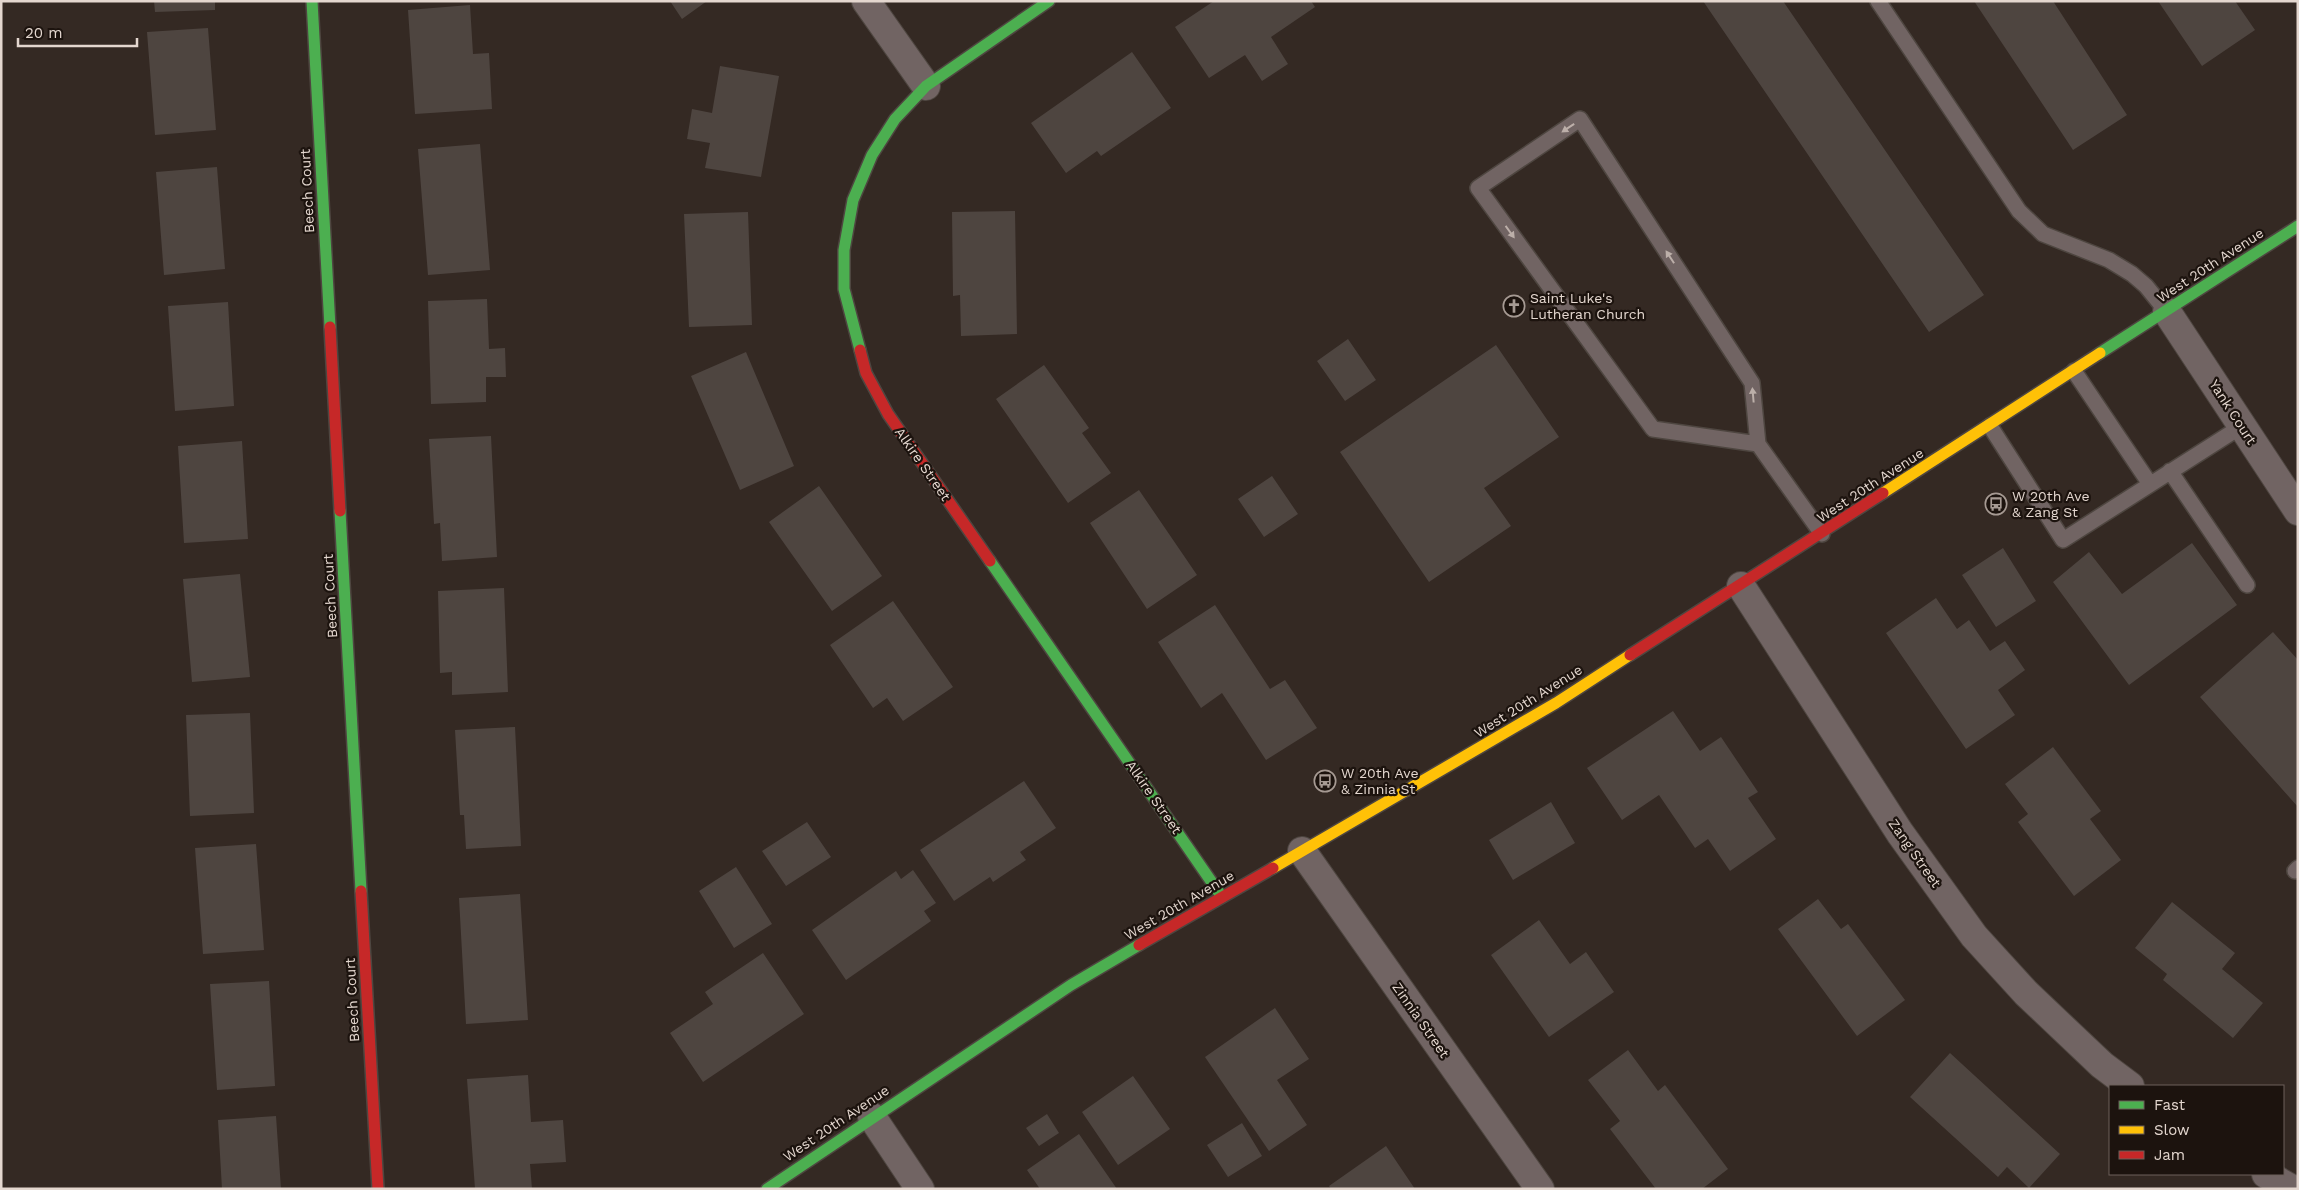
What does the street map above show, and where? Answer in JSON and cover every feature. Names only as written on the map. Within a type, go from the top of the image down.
[{"type":"street","name":"Beech Court","points":[[312,1],[378,1189]]},
{"type":"street","points":[[866,1],[926,86]]},
{"type":"street","name":"Alkire Street","points":[[1049,1],[926,86],[895,119],[872,155],[853,200],[844,250],[844,289],[866,372],[888,414],[1222,897]]},
{"type":"street","name":"West 20th Avenue","points":[[767,1189],[1063,990],[1476,751],[1741,586],[2298,226]]},
{"type":"street","name":"Yank Court","points":[[2167,312],[2298,511]]},
{"type":"street","name":"Zang Street","points":[[1741,586],[1900,833],[1974,936],[2026,993],[2102,1065],[2129,1085]]},
{"type":"street","name":"Zinnia Street","points":[[1302,850],[1540,1189]]},
{"type":"street","points":[[872,1117],[920,1189]]},
{"type":"street","points":[[2268,1175],[2292,1189]]},
{"type":"lane","points":[[1878,1],[2019,211],[2043,234],[2109,260],[2132,274],[2146,286],[2167,312]]},
{"type":"lane","points":[[1758,444],[1653,428],[1478,188],[1580,119],[1752,383],[1758,444],[1822,534]]},
{"type":"lane","points":[[2074,371],[2150,484]]},
{"type":"lane","points":[[1990,426],[2063,540],[2242,426]]},
{"type":"lane","points":[[2170,471],[2247,585]]},
{"type":"building","points":[[154,1],[215,1],[215,10],[155,12]]},
{"type":"building","points":[[670,1],[707,1],[682,19]]},
{"type":"building","points":[[1214,1],[1311,1],[1315,7],[1271,37],[1288,64],[1262,81],[1245,55],[1209,78],[1175,27]]},
{"type":"building","points":[[1703,1],[1783,1],[1984,295],[1929,332]]},
{"type":"building","points":[[1974,1],[2053,1],[2127,115],[2073,150]]},
{"type":"building","points":[[2158,1],[2235,1],[2255,30],[2202,66]]},
{"type":"building","points":[[470,5],[473,54],[489,53],[492,109],[415,114],[408,10]]},
{"type":"building","points":[[208,28],[216,130],[155,135],[147,32]]},
{"type":"building","points":[[1132,52],[1171,108],[1101,156],[1097,151],[1066,173],[1031,123]]},
{"type":"building","points":[[720,66],[779,76],[761,177],[705,168],[710,143],[687,139],[692,109],[712,113]]},
{"type":"building","points":[[480,144],[490,270],[428,275],[418,149]]},
{"type":"building","points":[[217,167],[225,269],[164,275],[156,172]]},
{"type":"building","points":[[1015,211],[1017,334],[961,336],[960,295],[953,296],[952,212]]},
{"type":"building","points":[[748,212],[752,325],[689,327],[684,214]]},
{"type":"building","points":[[487,299],[489,349],[505,348],[506,377],[486,377],[486,402],[431,404],[428,301]]},
{"type":"building","points":[[228,302],[234,406],[175,411],[168,306]]},
{"type":"building","points":[[1348,339],[1376,380],[1345,401],[1317,361]]},
{"type":"building","points":[[1496,345],[1559,437],[1484,488],[1511,526],[1429,582],[1340,452]]},
{"type":"building","points":[[746,352],[794,466],[740,490],[691,376]]},
{"type":"building","points":[[1044,365],[1089,428],[1082,433],[1111,473],[1068,503],[996,399]]},
{"type":"building","points":[[491,436],[497,557],[442,561],[440,523],[434,524],[429,439]]},
{"type":"building","points":[[242,441],[248,539],[184,543],[178,446]]},
{"type":"building","points":[[1272,476],[1298,514],[1264,537],[1238,499]]},
{"type":"building","points":[[819,486],[882,576],[832,611],[769,522]]},
{"type":"building","points":[[1139,490],[1197,575],[1147,609],[1090,523]]},
{"type":"building","points":[[2192,543],[2237,605],[2129,685],[2053,582],[2089,552],[2122,594]]},
{"type":"building","points":[[2003,548],[2036,601],[1996,627],[1962,575]]},
{"type":"building","points":[[240,574],[250,677],[192,682],[183,579]]},
{"type":"building","points":[[504,588],[508,692],[452,695],[452,672],[440,673],[438,591]]},
{"type":"building","points":[[1936,598],[1957,629],[1969,620],[1990,651],[2005,641],[2025,670],[1998,690],[2015,715],[1966,749],[1886,633]]},
{"type":"building","points":[[893,601],[953,687],[903,721],[887,698],[873,708],[830,645]]},
{"type":"building","points":[[1215,605],[1270,689],[1285,680],[1317,728],[1266,760],[1222,693],[1201,708],[1158,642]]},
{"type":"building","points":[[2273,632],[2298,660],[2298,807],[2200,697]]},
{"type":"building","points":[[1673,711],[1700,751],[1721,737],[1758,792],[1748,798],[1776,839],[1730,871],[1708,839],[1695,848],[1659,795],[1622,820],[1587,768]]},
{"type":"building","points":[[250,713],[254,813],[190,816],[186,715]]},
{"type":"building","points":[[515,727],[521,846],[466,849],[464,815],[460,815],[455,730]]},
{"type":"building","points":[[2053,747],[2101,811],[2090,819],[2121,860],[2074,896],[2018,822],[2028,814],[2005,784]]},
{"type":"building","points":[[1024,781],[1056,828],[1020,852],[1026,860],[993,882],[990,877],[954,901],[920,850]]},
{"type":"building","points":[[1551,802],[1575,843],[1513,880],[1489,840]]},
{"type":"building","points":[[807,822],[831,857],[786,886],[762,851]]},
{"type":"building","points":[[256,844],[264,950],[203,954],[195,848]]},
{"type":"building","points":[[736,867],[772,924],[734,948],[699,891]]},
{"type":"building","points":[[913,870],[936,903],[924,911],[931,921],[846,980],[812,930],[896,871],[901,879]]},
{"type":"building","points":[[520,894],[528,1020],[466,1024],[459,898]]},
{"type":"building","points":[[1818,899],[1841,929],[1848,924],[1905,1000],[1857,1036],[1778,929]]},
{"type":"building","points":[[2172,902],[2235,953],[2222,969],[2263,1003],[2233,1038],[2163,980],[2167,974],[2135,948]]},
{"type":"building","points":[[1539,920],[1570,964],[1586,952],[1614,992],[1549,1037],[1491,955]]},
{"type":"building","points":[[763,953],[804,1014],[703,1082],[670,1033],[713,1004],[705,992]]},
{"type":"building","points":[[269,981],[275,1086],[217,1090],[210,984]]},
{"type":"building","points":[[1275,1008],[1309,1059],[1277,1080],[1307,1125],[1269,1151],[1205,1057]]},
{"type":"building","points":[[1628,1050],[1658,1091],[1665,1085],[1728,1169],[1702,1189],[1656,1189],[1610,1129],[1620,1121],[1588,1080]]},
{"type":"building","points":[[1950,1053],[2060,1154],[2029,1188],[2007,1167],[1998,1177],[1910,1097]]},
{"type":"building","points":[[528,1075],[531,1122],[563,1120],[566,1162],[530,1164],[532,1189],[475,1189],[467,1079]]},
{"type":"building","points":[[1133,1076],[1170,1129],[1118,1165],[1082,1112]]},
{"type":"building","points":[[1047,1114],[1059,1133],[1039,1146],[1026,1128]]},
{"type":"building","points":[[276,1116],[281,1189],[222,1189],[218,1120]]},
{"type":"building","points":[[1242,1123],[1262,1156],[1228,1177],[1207,1145]]},
{"type":"building","points":[[1079,1134],[1117,1189],[1040,1189],[1027,1170]]},
{"type":"building","points":[[1386,1146],[1415,1189],[1331,1189],[1329,1186]]},
{"type":"traffic: fast","points":[[312,1],[330,327]]},
{"type":"traffic: fast","points":[[860,350],[844,289],[844,250],[853,200],[872,155],[895,119],[926,86],[1049,1]]},
{"type":"traffic: fast","points":[[2100,353],[2298,226]]},
{"type":"traffic: fast","points":[[340,511],[361,891]]},
{"type":"traffic: fast","points":[[990,561],[1222,897]]},
{"type":"traffic: fast","points":[[767,1189],[1071,985],[1139,945]]},
{"type":"traffic: slow","points":[[1883,493],[2100,353]]},
{"type":"traffic: slow","points":[[1273,868],[1556,703],[1630,655]]},
{"type":"traffic: jam","points":[[330,327],[340,511]]},
{"type":"traffic: jam","points":[[860,350],[866,373],[888,414],[990,561]]},
{"type":"traffic: jam","points":[[1630,655],[1883,493]]},
{"type":"traffic: jam","points":[[1139,945],[1273,868]]},
{"type":"traffic: jam","points":[[361,891],[378,1189]]},
{"type":"place","name":"Saint Luke's Lutheran Church","points":[[1514,306]]},
{"type":"place","name":"W 20th Ave & Zang St","points":[[1996,504]]},
{"type":"place","name":"W 20th Ave & Zinnia St","points":[[1325,781]]}]
